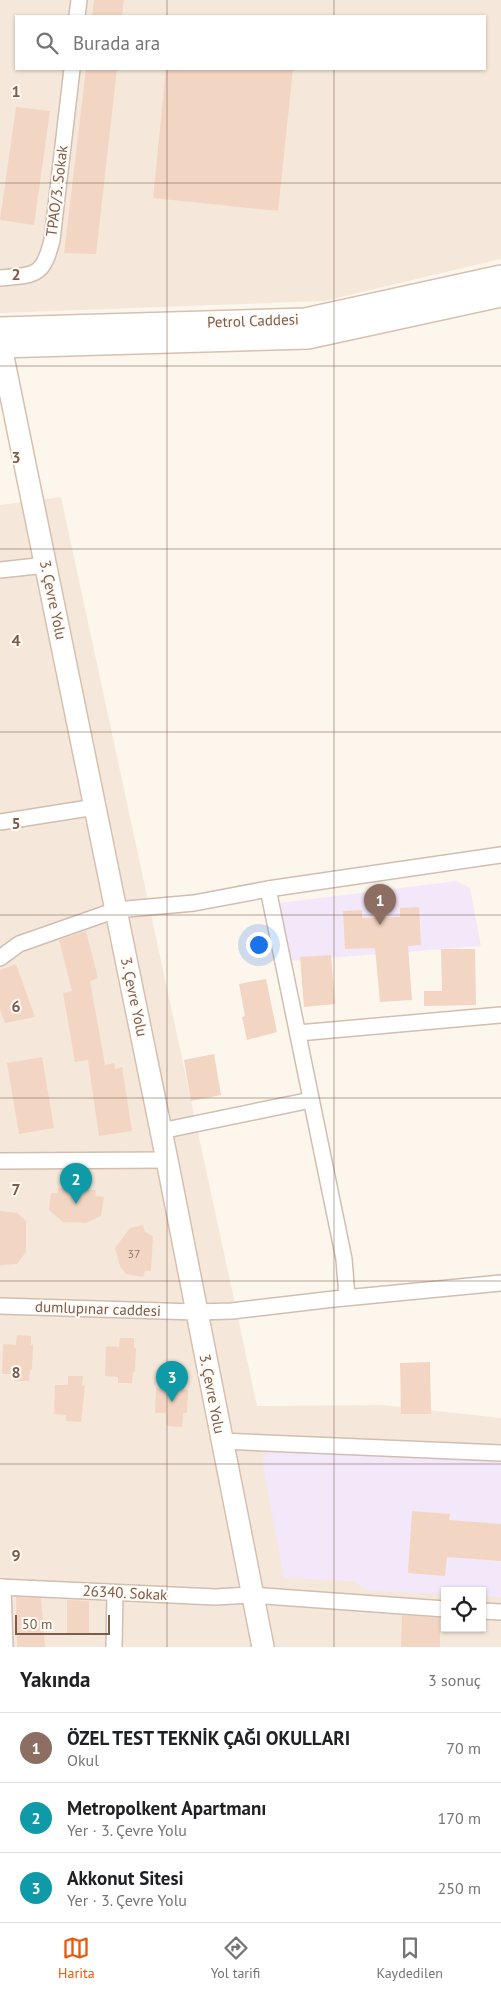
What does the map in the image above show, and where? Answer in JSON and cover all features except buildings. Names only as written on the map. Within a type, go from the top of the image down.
[{"type":"main road","name":"Petrol Caddesi","points":[[0,341],[306,319],[501,276]]},
{"type":"main road","name":"Petrol Caddesi","points":[[0,341],[308,338],[501,296]]},
{"type":"main road","name":"3. Çevre Yolu","points":[[0,341],[167,1160],[251,1595],[263,1647]]},
{"type":"street","points":[[77,15],[79,0]]},
{"type":"street","name":"TPAO/3. Sokak","points":[[0,278],[36,273],[43,267],[48,256],[52,240],[72,70]]},
{"type":"street","points":[[0,570],[46,565]]},
{"type":"street","points":[[0,822],[95,807]]},
{"type":"street","points":[[0,958],[20,944],[116,910],[194,903],[268,889],[501,855]]},
{"type":"street","points":[[268,889],[344,1259],[347,1297]]},
{"type":"street","points":[[298,1033],[501,1015]]},
{"type":"street","points":[[161,1131],[311,1100]]},
{"type":"street","points":[[0,1161],[167,1160]]},
{"type":"street","name":"dumlupınar caddesi","points":[[0,1306],[196,1312],[232,1311],[347,1297],[501,1283]]},
{"type":"street","points":[[221,1441],[501,1453]]},
{"type":"street","points":[[1,1587],[5,1647]]},
{"type":"street","name":"26340. Sokak","points":[[1,1587],[215,1597],[251,1595],[441,1609]]},
{"type":"street","points":[[114,1593],[114,1647]]},
{"type":"street","points":[[486,1611],[501,1612]]},
{"type":"shaded area","points":[[0,0],[501,0],[501,259],[324,301],[0,313]]},
{"type":"shaded area","points":[[61,497],[257,1406],[382,1405],[501,1418],[501,1647],[0,1647],[0,505]]},
{"type":"shaded area","points":[[457,881],[470,888],[481,946],[290,961],[279,903]]},
{"type":"shaded area","points":[[272,1449],[501,1460],[501,1597],[486,1596],[486,1587],[441,1587],[441,1594],[370,1591],[352,1581],[284,1578],[262,1460]]},
{"type":"place","name":"ÖZEL TEST TEKNİK ÇAĞI OKULLARI","points":[[380,925]]},
{"type":"place","name":"Metropolkent Apartmanı","points":[[76,1204]]},
{"type":"place","name":"Akkonut Sitesi","points":[[172,1402]]}]
